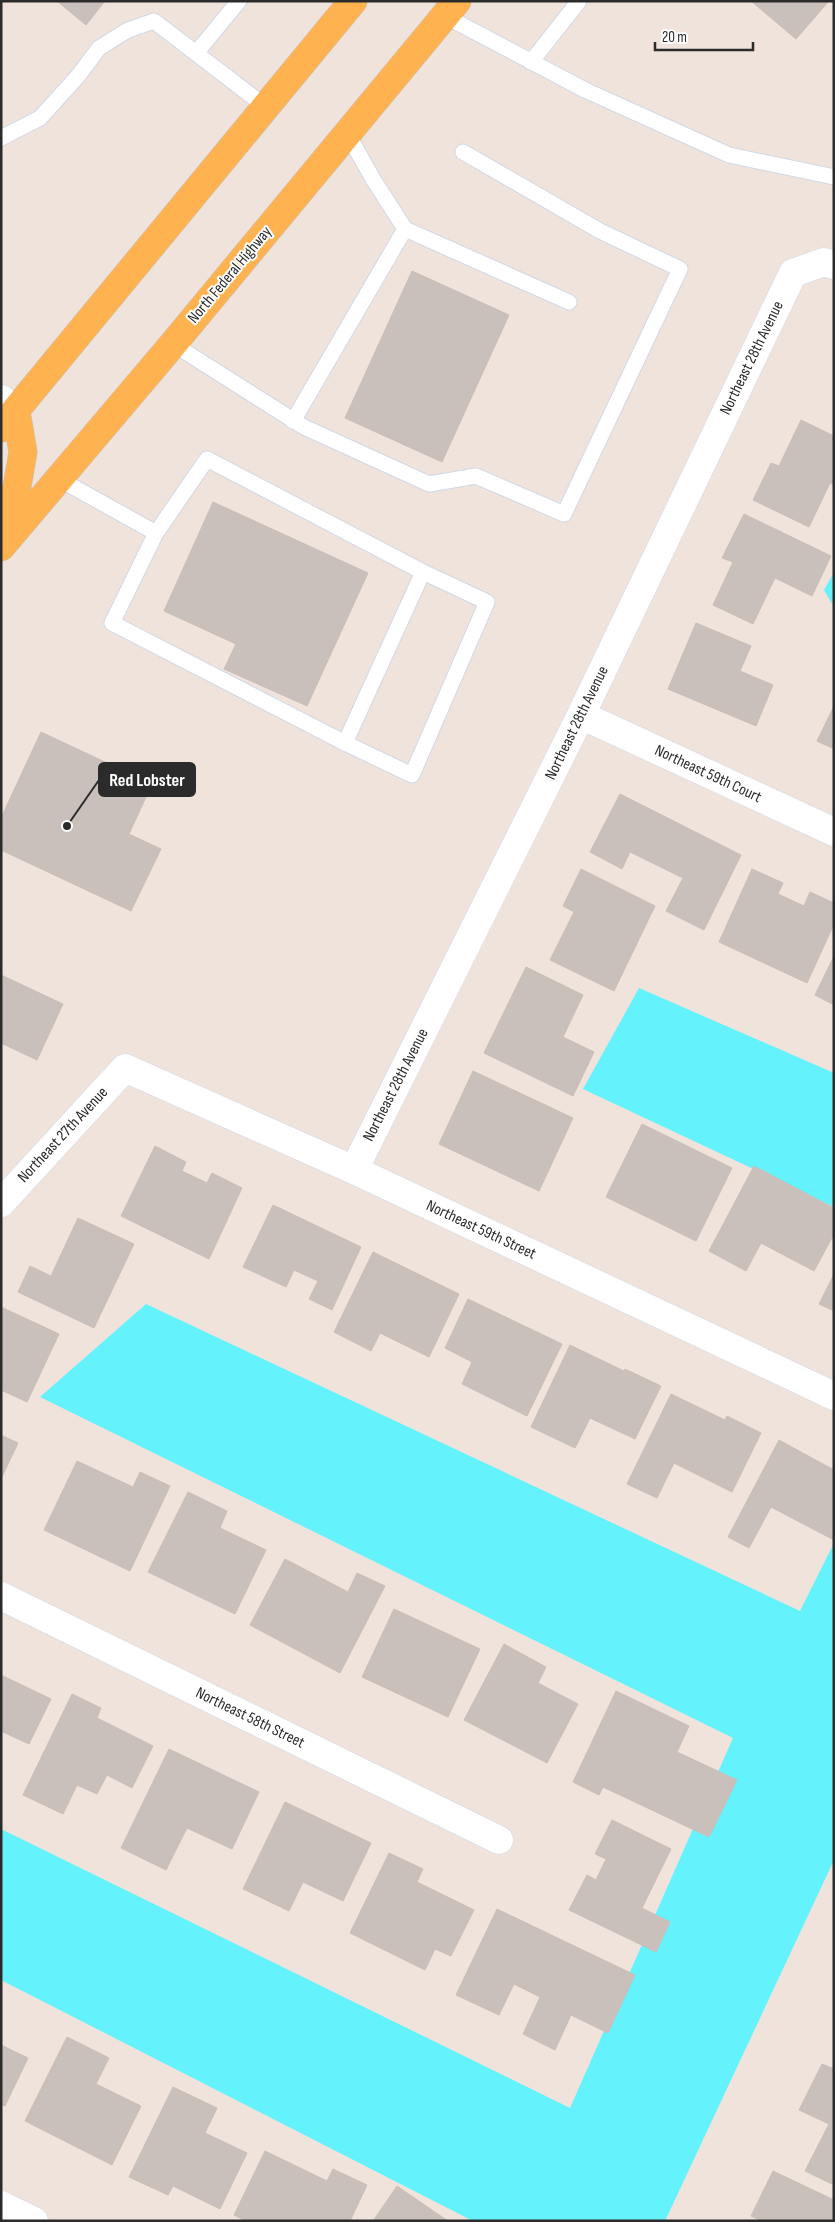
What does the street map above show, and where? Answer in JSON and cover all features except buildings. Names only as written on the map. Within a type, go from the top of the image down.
[{"type":"main road","points":[[1,531],[17,487],[23,452],[6,413],[266,107],[353,1]]},
{"type":"main road","name":"North Federal Highway","points":[[1,547],[173,344],[451,8]]},
{"type":"street","name":"Northeast 28th Avenue","points":[[354,1170],[581,715],[793,272],[824,262],[834,265]]},
{"type":"street","name":"Northeast 59th Court","points":[[581,715],[834,832]]},
{"type":"street","name":"Northeast 59th Street","points":[[125,1068],[354,1170],[834,1396]]},
{"type":"street","name":"Northeast 27th Avenue","points":[[1,1203],[125,1068]]},
{"type":"street","name":"Northeast 58th Street","points":[[1,1596],[499,1840]]},
{"type":"street","points":[[1,2205],[34,2221]]},
{"type":"lane","points":[[196,53],[239,1]]},
{"type":"lane","points":[[531,62],[578,1]]},
{"type":"lane","points":[[451,8],[531,62],[584,90],[729,155],[834,177]]},
{"type":"lane","points":[[1,138],[40,118],[78,76],[98,48],[128,30],[154,22],[266,107]]},
{"type":"lane","points":[[347,133],[373,179],[405,229],[569,302]]},
{"type":"lane","points":[[173,344],[304,428],[429,484],[476,476],[564,514],[680,269],[600,231],[463,152]]},
{"type":"lane","points":[[293,421],[405,229]]},
{"type":"lane","points":[[207,459],[423,572],[487,602],[412,775],[345,743],[112,624],[156,533],[207,459]]},
{"type":"lane","points":[[59,479],[156,533]]},
{"type":"lane","points":[[345,743],[423,572]]},
{"type":"water","points":[[834,572],[834,607],[824,590]]},
{"type":"water","points":[[639,988],[834,1073],[834,1207],[583,1089]]},
{"type":"water","points":[[146,1304],[800,1611],[834,1543],[834,1860],[665,2221],[473,2221],[1,1980],[1,1829],[570,2108],[733,1738],[40,1397]]},
{"type":"place","name":"Red Lobster","points":[[67,826]]}]
